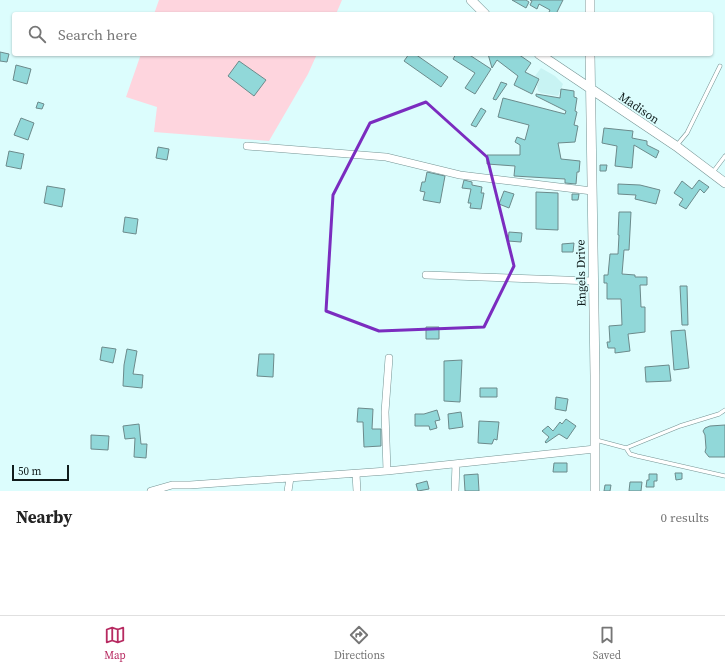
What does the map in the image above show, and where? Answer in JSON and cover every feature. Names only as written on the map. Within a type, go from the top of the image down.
[{"type":"street","points":[[471,0],[483,12]]},
{"type":"street","points":[[590,0],[590,12]]},
{"type":"street","name":"Madison","points":[[542,56],[676,146],[725,183]]},
{"type":"street","name":"Engels Drive","points":[[590,56],[595,491]]},
{"type":"street","points":[[247,146],[386,157],[460,175],[592,191]]},
{"type":"street","points":[[426,275],[593,281]]},
{"type":"street","points":[[387,471],[385,412],[389,358]]},
{"type":"street","points":[[151,491],[190,485],[356,474],[456,464],[595,444]]},
{"type":"street","points":[[455,491],[456,464]]},
{"type":"street","points":[[356,474],[356,491]]},
{"type":"street","points":[[288,491],[290,478]]},
{"type":"lane","points":[[676,146],[687,134],[720,66]]},
{"type":"lane","points":[[712,173],[725,156]]},
{"type":"lane","points":[[595,444],[626,448],[680,426],[719,414],[725,410]]},
{"type":"lane","points":[[626,448],[630,454],[637,456],[725,476]]},
{"type":"highlighted area","points":[[426,102],[487,157],[514,266],[484,327],[379,331],[326,311],[333,195],[370,123]]},
{"type":"shaded area","points":[[159,0],[342,0],[337,12],[155,12]]},
{"type":"shaded area","points":[[140,56],[316,56],[308,74],[269,141],[154,132],[157,107],[126,97]]},
{"type":"shaded area","points":[[541,68],[555,76],[563,84],[558,96],[541,93],[538,91],[537,85],[540,79],[535,76]]},
{"type":"building","points":[[512,0],[526,0],[529,2],[526,8]]},
{"type":"building","points":[[530,0],[563,0],[557,12],[549,12],[550,10],[539,4],[537,9],[530,5],[532,1]]},
{"type":"building","points":[[0,52],[9,54],[7,62],[0,61]]},
{"type":"building","points":[[408,56],[418,56],[448,77],[441,87],[404,61]]},
{"type":"building","points":[[455,56],[471,56],[491,69],[475,94],[465,88],[475,73],[453,59]]},
{"type":"building","points":[[489,56],[521,56],[531,63],[525,72],[539,79],[532,94],[514,85],[518,76],[497,60],[492,68]]},
{"type":"building","points":[[239,61],[266,80],[254,96],[228,76]]},
{"type":"building","points":[[16,65],[31,69],[27,84],[13,80]]},
{"type":"building","points":[[501,82],[507,84],[496,100],[493,99]]},
{"type":"building","points":[[561,89],[574,91],[574,97],[577,98],[575,111],[577,112],[574,125],[578,126],[575,142],[558,143],[561,159],[580,161],[576,184],[565,183],[565,179],[514,176],[515,166],[487,164],[487,155],[520,155],[520,145],[515,142],[517,137],[525,140],[529,125],[498,117],[503,98],[565,114],[566,111],[536,96],[536,94],[560,98]]},
{"type":"building","points":[[38,102],[44,104],[42,109],[36,108]]},
{"type":"building","points":[[481,108],[486,111],[476,127],[471,125]]},
{"type":"building","points":[[21,118],[34,123],[28,140],[14,135]]},
{"type":"building","points":[[604,128],[633,131],[632,138],[647,141],[647,145],[659,151],[656,158],[634,145],[632,168],[615,166],[617,146],[602,143]]},
{"type":"building","points":[[158,147],[169,149],[167,160],[156,158]]},
{"type":"building","points":[[9,151],[24,154],[21,169],[6,166]]},
{"type":"building","points":[[600,165],[607,165],[606,171],[600,171]]},
{"type":"building","points":[[427,172],[445,176],[440,203],[423,200],[425,192],[420,191],[422,182],[425,182]]},
{"type":"building","points":[[464,180],[472,182],[472,185],[482,187],[481,193],[484,193],[481,209],[470,208],[471,203],[468,203],[471,189],[462,188]]},
{"type":"building","points":[[699,180],[709,187],[704,193],[700,189],[686,209],[679,205],[683,199],[674,193],[682,181],[692,189]]},
{"type":"building","points":[[618,184],[640,185],[660,190],[656,204],[635,199],[636,195],[618,194]]},
{"type":"building","points":[[47,186],[65,189],[62,207],[44,203]]},
{"type":"building","points":[[504,191],[514,194],[509,208],[499,204]]},
{"type":"building","points":[[536,192],[558,193],[558,230],[536,229]]},
{"type":"building","points":[[572,194],[579,194],[578,200],[572,200]]},
{"type":"building","points":[[619,212],[631,212],[629,250],[624,250],[622,274],[635,275],[635,277],[647,277],[647,285],[640,285],[641,307],[645,307],[645,332],[628,334],[630,351],[615,353],[615,348],[608,348],[607,342],[610,342],[609,326],[622,325],[621,299],[607,299],[607,283],[604,283],[604,275],[608,275],[610,254],[618,254]]},
{"type":"building","points":[[125,217],[138,219],[136,234],[123,232]]},
{"type":"building","points":[[509,232],[522,233],[521,242],[508,241]]},
{"type":"building","points":[[574,243],[573,252],[562,252],[562,244]]},
{"type":"building","points":[[680,286],[687,286],[688,325],[682,325]]},
{"type":"building","points":[[426,327],[439,327],[439,339],[426,339]]},
{"type":"building","points":[[685,330],[689,368],[674,370],[671,331]]},
{"type":"building","points":[[102,347],[116,349],[113,363],[100,360]]},
{"type":"building","points":[[127,349],[137,351],[133,374],[143,375],[142,388],[123,386],[124,365]]},
{"type":"building","points":[[259,354],[274,354],[273,377],[257,376]]},
{"type":"building","points":[[462,360],[460,402],[444,401],[444,361]]},
{"type":"building","points":[[669,365],[671,381],[646,382],[645,367]]},
{"type":"building","points":[[480,388],[497,388],[497,397],[480,397]]},
{"type":"building","points":[[556,397],[568,399],[566,411],[555,409]]},
{"type":"building","points":[[358,408],[373,409],[372,429],[381,429],[381,446],[364,447],[363,422],[357,422]]},
{"type":"building","points":[[437,410],[440,420],[435,421],[437,428],[430,430],[429,426],[415,426],[415,414],[424,414]]},
{"type":"building","points":[[461,412],[463,427],[449,429],[448,414]]},
{"type":"building","points":[[566,419],[576,426],[567,439],[559,434],[546,443],[545,442],[549,437],[542,431],[548,426],[553,431],[560,422],[562,424]]},
{"type":"building","points":[[479,421],[499,422],[497,440],[494,439],[492,444],[478,443]]},
{"type":"building","points":[[139,424],[141,444],[147,444],[146,458],[134,457],[135,438],[125,439],[123,426]]},
{"type":"building","points":[[725,425],[725,457],[709,457],[705,452],[705,435],[703,431],[705,428],[710,426]]},
{"type":"building","points":[[91,435],[109,436],[108,450],[91,449]]},
{"type":"building","points":[[554,463],[567,463],[567,472],[553,472]]},
{"type":"building","points":[[675,473],[682,473],[682,479],[676,480]]},
{"type":"building","points":[[478,474],[479,491],[465,491],[464,475]]},
{"type":"building","points":[[649,474],[657,474],[657,481],[654,481],[654,487],[646,487],[647,480],[649,480]]},
{"type":"building","points":[[427,481],[429,489],[418,491],[416,484]]},
{"type":"building","points":[[630,482],[642,482],[641,491],[629,491]]},
{"type":"building","points":[[605,485],[611,485],[610,491],[604,491]]}]
